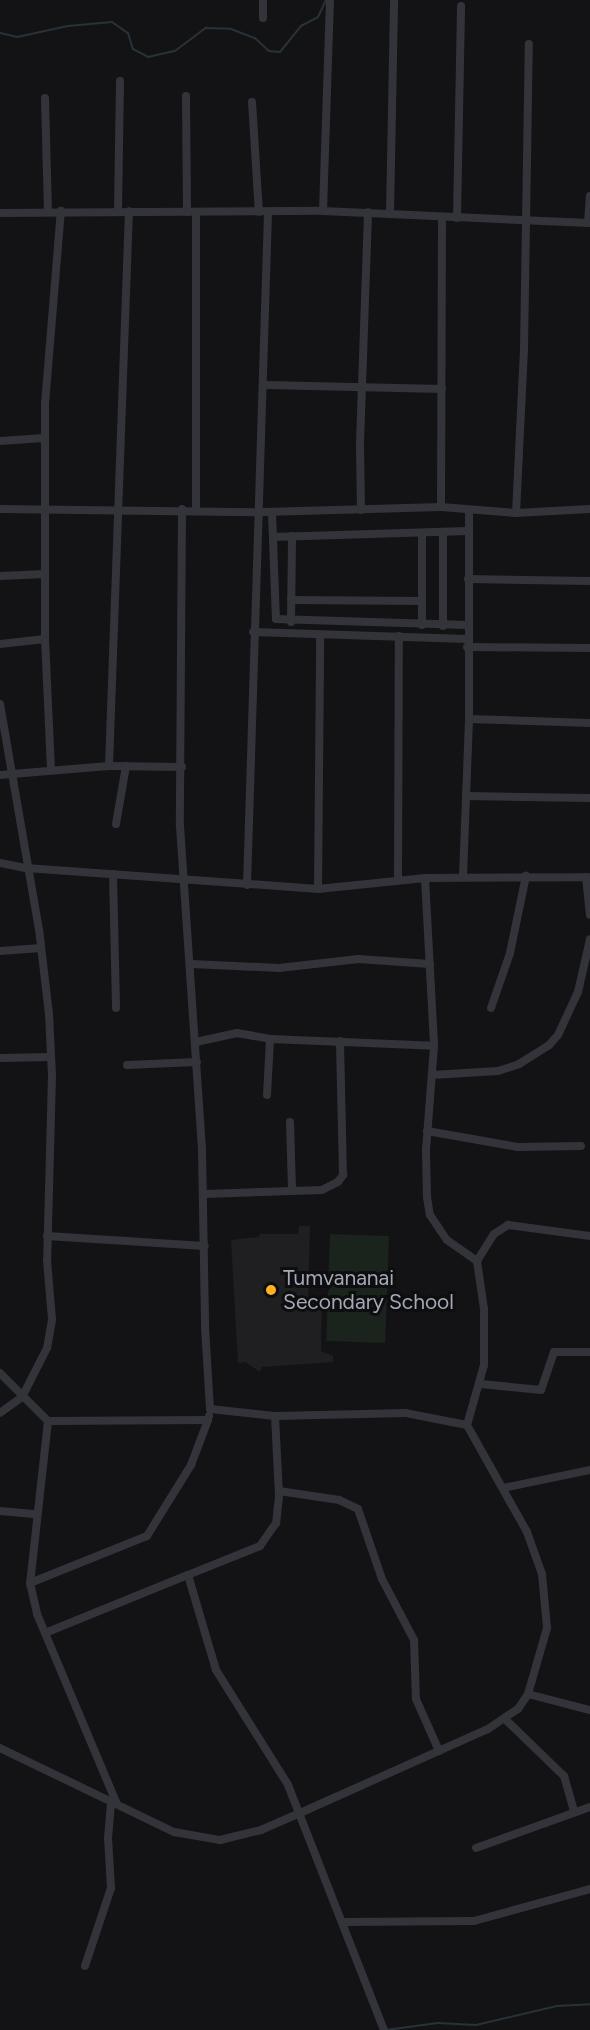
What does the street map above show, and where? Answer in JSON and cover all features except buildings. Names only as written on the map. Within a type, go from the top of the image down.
[{"type":"street","points":[[263,0],[263,18]]},
{"type":"street","points":[[322,211],[330,0]]},
{"type":"street","points":[[390,214],[394,0]]},
{"type":"street","points":[[457,218],[461,6]]},
{"type":"street","points":[[516,513],[527,220],[529,44]]},
{"type":"street","points":[[118,210],[120,81]]},
{"type":"street","points":[[186,96],[187,212]]},
{"type":"street","points":[[45,98],[48,211]]},
{"type":"street","points":[[252,102],[259,212]]},
{"type":"street","points":[[0,213],[118,210],[322,211],[589,223],[590,196]]},
{"type":"street","points":[[51,771],[45,639],[44,438],[61,211]]},
{"type":"street","points":[[109,766],[129,211]]},
{"type":"street","points":[[196,212],[196,510]]},
{"type":"street","points":[[247,885],[257,512],[266,385],[268,212]]},
{"type":"street","points":[[361,510],[361,386],[369,212]]},
{"type":"street","points":[[441,507],[442,218]]},
{"type":"street","points":[[266,385],[442,389]]},
{"type":"street","points":[[0,441],[44,438]]},
{"type":"street","points":[[0,509],[118,508],[272,512],[441,507],[516,513],[590,509]]},
{"type":"street","points":[[30,1583],[147,1536],[191,1466],[210,1409],[205,1326],[204,1194],[191,964],[180,826],[182,510]]},
{"type":"street","points":[[463,876],[469,719],[467,531],[469,511]]},
{"type":"street","points":[[272,512],[274,614],[281,622],[467,625]]},
{"type":"street","points":[[273,537],[467,531]]},
{"type":"street","points":[[422,625],[423,532]]},
{"type":"street","points":[[443,532],[443,626]]},
{"type":"street","points":[[291,622],[292,536]]},
{"type":"street","points":[[0,576],[45,574]]},
{"type":"street","points":[[468,579],[590,581]]},
{"type":"street","points":[[291,600],[422,601]]},
{"type":"street","points":[[253,632],[320,636],[399,636],[467,643],[590,648]]},
{"type":"street","points":[[318,889],[320,636]]},
{"type":"street","points":[[398,880],[399,636]]},
{"type":"street","points":[[0,644],[45,639]]},
{"type":"street","points":[[0,704],[41,948],[51,1057],[47,1236],[50,1334],[22,1397],[0,1413]]},
{"type":"street","points":[[469,719],[590,723]]},
{"type":"street","points":[[0,775],[109,766],[182,767]]},
{"type":"street","points":[[116,824],[126,766]]},
{"type":"street","points":[[466,796],[590,798]]},
{"type":"street","points":[[0,863],[26,868],[318,889],[398,880],[463,876],[588,877],[590,915]]},
{"type":"street","points":[[113,874],[116,1008]]},
{"type":"street","points":[[491,1008],[510,953],[526,876]]},
{"type":"street","points":[[425,878],[434,1046],[424,1176],[430,1215],[447,1240],[477,1261]]},
{"type":"street","points":[[432,1075],[498,1071],[519,1064],[549,1046],[558,1035],[578,993],[590,939]]},
{"type":"street","points":[[0,951],[41,948]]},
{"type":"street","points":[[191,964],[279,968],[358,959],[430,964]]},
{"type":"street","points":[[196,1042],[226,1033],[270,1039],[434,1046]]},
{"type":"street","points":[[267,1095],[270,1039]]},
{"type":"street","points":[[204,1194],[334,1187],[343,1175],[340,1041]]},
{"type":"street","points":[[0,1059],[51,1057]]},
{"type":"street","points":[[127,1065],[197,1062]]},
{"type":"street","points":[[290,1122],[292,1191]]},
{"type":"street","points":[[427,1131],[518,1147],[581,1146]]},
{"type":"street","points":[[0,1748],[114,1801],[141,1818],[205,1840],[236,1838],[300,1813],[506,1720],[528,1694],[543,1651],[546,1606],[537,1554],[467,1425],[481,1384],[486,1333],[477,1261],[494,1234],[507,1225],[590,1236]]},
{"type":"street","points":[[47,1236],[206,1246]]},
{"type":"street","points":[[481,1384],[542,1390],[554,1352],[590,1352]]},
{"type":"street","points":[[0,1373],[48,1422],[208,1420]]},
{"type":"street","points":[[210,1409],[275,1416],[406,1413],[467,1425]]},
{"type":"street","points":[[45,1633],[261,1546],[276,1523],[279,1491],[275,1416]]},
{"type":"street","points":[[48,1422],[30,1583],[45,1633],[114,1801],[108,1838],[111,1888],[85,1966]]},
{"type":"street","points":[[503,1488],[590,1470]]},
{"type":"street","points":[[279,1491],[339,1500],[358,1509],[382,1579],[414,1640],[416,1699],[439,1751]]},
{"type":"street","points":[[0,1511],[37,1514]]},
{"type":"street","points":[[188,1575],[216,1670],[288,1785],[344,1922],[383,2027]]},
{"type":"street","points":[[528,1694],[590,1710]]},
{"type":"street","points":[[506,1720],[527,1744],[564,1776],[574,1811]]},
{"type":"street","points":[[476,1848],[590,1807]]},
{"type":"street","points":[[344,1922],[474,1921],[590,1889]]},
{"type":"shaded area","name":"Tumvananai Secondary School","points":[[299,1226],[310,1226],[308,1301],[322,1301],[321,1351],[333,1356],[333,1362],[262,1367],[260,1372],[245,1362],[238,1363],[231,1240],[259,1237],[260,1234],[298,1234]]},
{"type":"shaded area","points":[[330,1234],[389,1236],[385,1343],[326,1341]]},
{"type":"waterway","points":[[0,33],[17,37],[68,26],[112,22],[128,33],[133,49],[148,57],[175,51],[206,28],[231,29],[255,38],[269,51],[280,52],[301,26],[318,17],[326,0]]},
{"type":"waterway","points":[[386,2030],[438,2023],[476,2025],[557,2006],[590,2004]]},
{"type":"place","name":"Tumvananai Secondary School","points":[[271,1290]]}]
